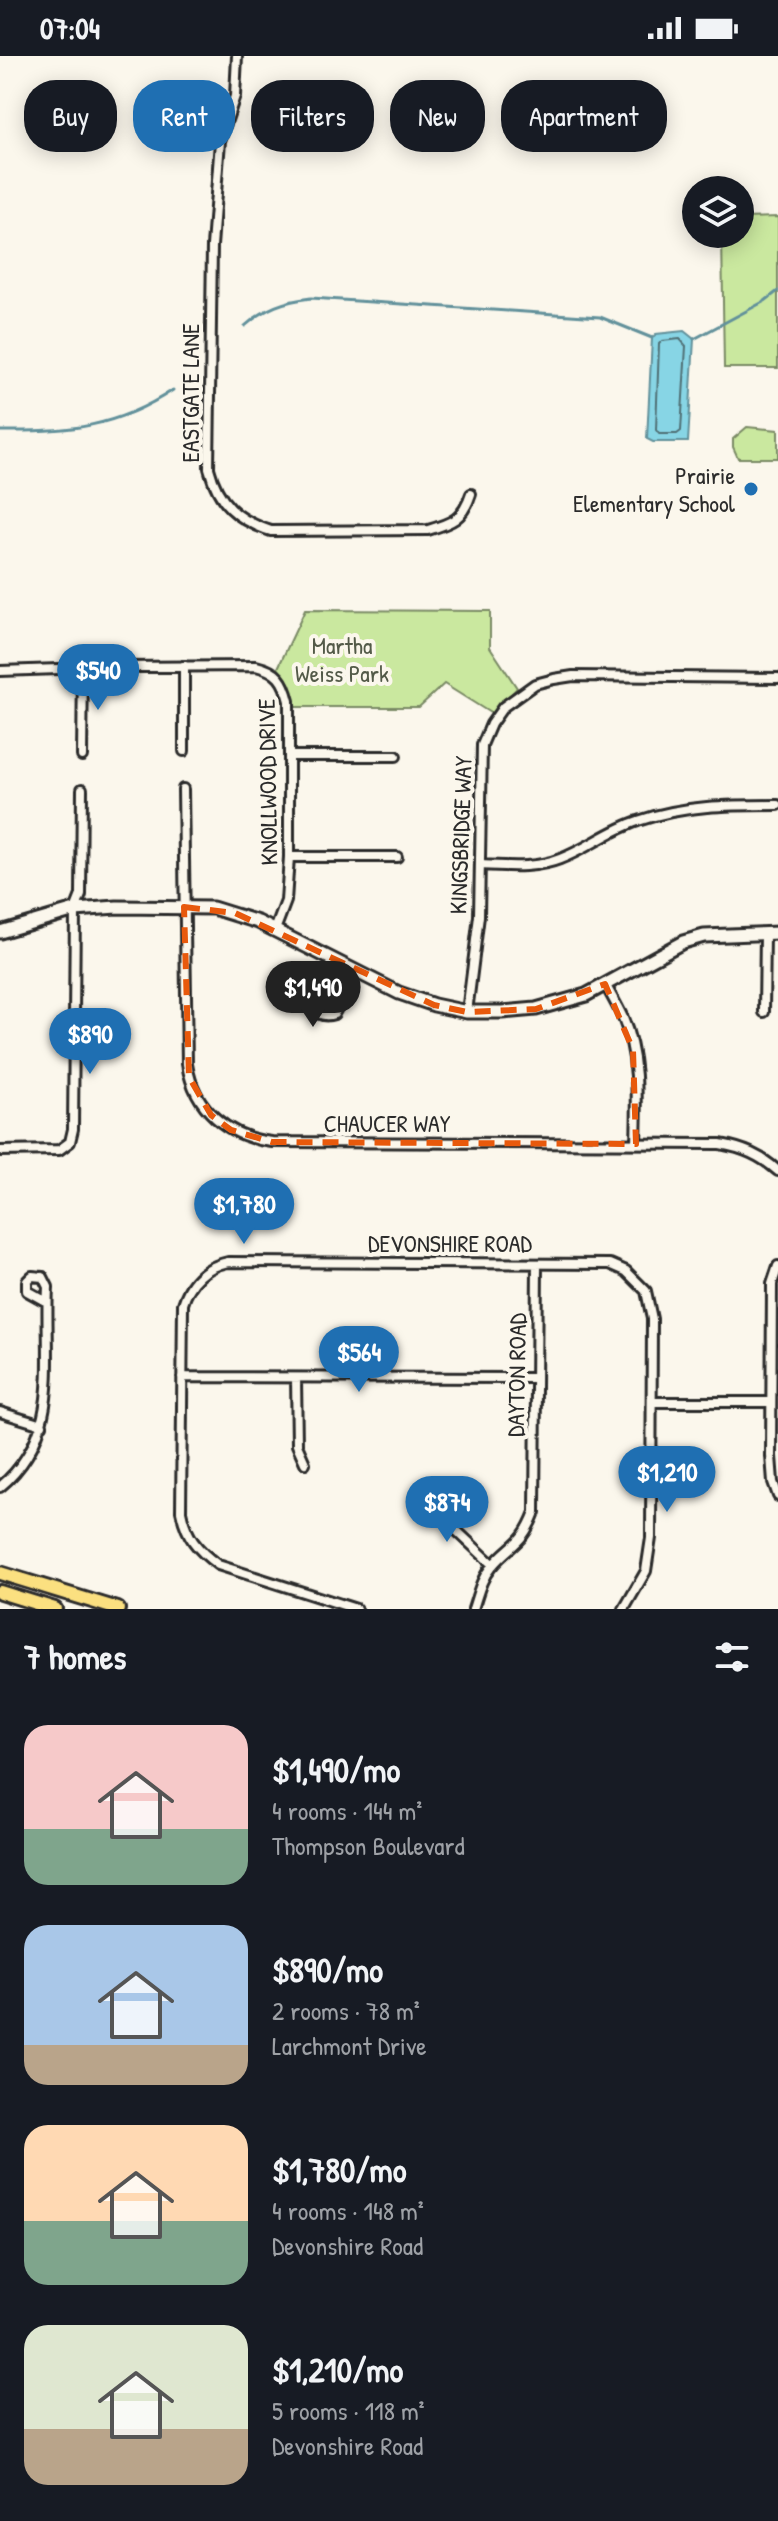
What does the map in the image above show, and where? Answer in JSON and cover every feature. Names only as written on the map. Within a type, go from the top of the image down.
[{"type":"main road","points":[[0,1573],[118,1609]]},
{"type":"main road","points":[[0,1592],[55,1609]]},
{"type":"street","name":"EASTGATE LANE","points":[[237,56],[235,96],[220,141],[212,246],[209,468],[213,484],[234,514],[248,524],[271,531],[428,530],[443,526],[465,511],[471,494]]},
{"type":"street","points":[[184,666],[184,751]]},
{"type":"street","name":"KNOLLWOOD DRIVE","points":[[0,671],[256,666],[277,674],[285,683],[289,701],[289,857],[286,901],[275,930]]},
{"type":"street","points":[[82,756],[83,668]]},
{"type":"street","name":"KINGSBRIDGE WAY","points":[[467,1012],[479,916],[482,745],[503,707],[535,684],[573,676],[778,678]]},
{"type":"street","points":[[289,756],[396,756]]},
{"type":"street","points":[[0,1151],[59,1150],[70,1142],[73,1129],[75,910],[81,895],[82,789]]},
{"type":"street","name":"CHAUCER WAY","points":[[183,789],[189,1077],[211,1115],[231,1130],[272,1142],[720,1144],[738,1147],[767,1161],[778,1171]]},
{"type":"street","points":[[480,865],[542,864],[560,859],[635,822],[670,811],[709,805],[778,805]]},
{"type":"street","points":[[289,857],[397,857]]},
{"type":"street","points":[[0,932],[75,910],[184,907],[235,913],[422,1001],[467,1012],[536,1009],[586,995],[683,942],[704,936],[778,933]]},
{"type":"street","points":[[764,1012],[765,933]]},
{"type":"street","points":[[333,959],[313,1001],[313,1007],[320,1014],[334,1014],[357,972]]},
{"type":"street","points":[[605,984],[623,1019],[633,1050],[637,1074],[636,1144]]},
{"type":"street","name":"DEVONSHIRE ROAD","points":[[356,1609],[323,1604],[218,1565],[201,1552],[188,1536],[181,1511],[183,1304],[198,1277],[218,1264],[610,1264],[626,1271],[646,1291],[652,1319],[653,1402],[651,1538],[646,1571],[624,1609]]},
{"type":"street","name":"DAYTON ROAD","points":[[473,1609],[480,1585],[493,1565],[527,1532],[535,1512],[537,1264]]},
{"type":"street","points":[[778,1266],[772,1284],[771,1402],[771,1456],[773,1482],[778,1496]]},
{"type":"street","points":[[0,1487],[23,1462],[42,1425],[48,1391],[47,1302]]},
{"type":"street","points":[[182,1377],[535,1378]]},
{"type":"street","points":[[296,1378],[297,1445],[305,1463]]},
{"type":"street","points":[[653,1402],[771,1402]]},
{"type":"street","points":[[0,1412],[42,1425]]},
{"type":"street","points":[[423,1499],[493,1565]]},
{"type":"highlighted area","points":[[184,907],[235,913],[434,1005],[467,1012],[536,1009],[605,984],[633,1050],[636,1144],[272,1142],[231,1130],[211,1115],[189,1077]]},
{"type":"green space","points":[[778,217],[778,368],[724,368],[722,248],[754,248],[754,218]]},
{"type":"green space","points":[[747,427],[778,430],[778,458],[738,458],[733,439]]},
{"type":"green space","name":"Martha Weiss Park","points":[[305,610],[490,611],[490,647],[517,688],[492,714],[444,684],[419,707],[293,707],[289,683],[278,668]]},
{"type":"water","points":[[684,331],[694,339],[688,442],[653,442],[647,439],[652,338],[656,334]]},
{"type":"waterway","points":[[694,339],[778,291]]},
{"type":"waterway","points":[[245,326],[275,306],[311,298],[600,317],[652,338]]},
{"type":"waterway","points":[[0,431],[90,425],[131,413],[173,390]]},
{"type":"place","name":"Prairie Elementary School","points":[[751,489]]}]
